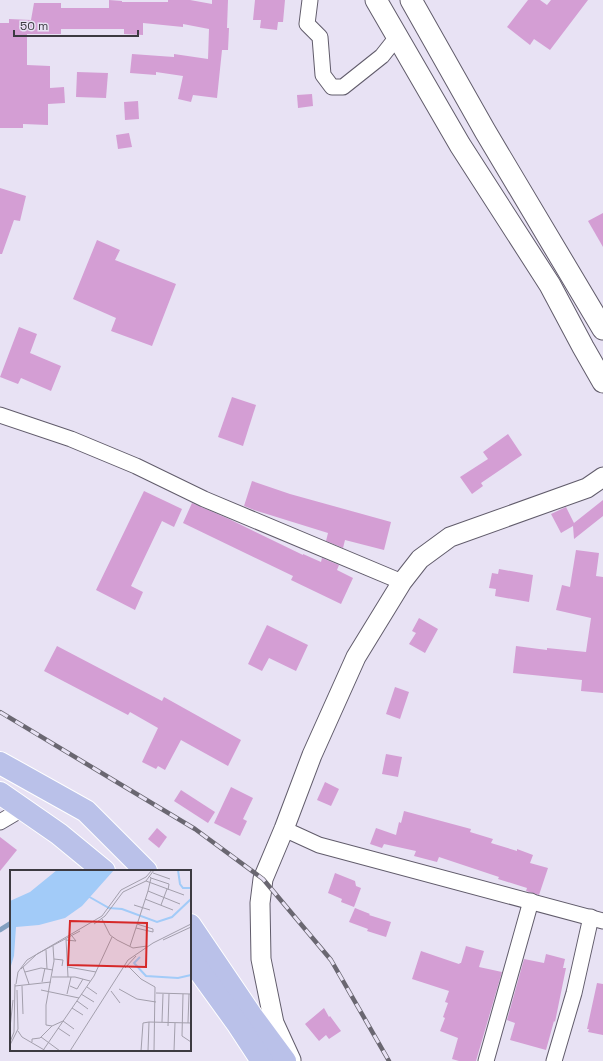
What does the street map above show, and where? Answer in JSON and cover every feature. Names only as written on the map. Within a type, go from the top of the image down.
[{"type":"main road","points":[[376,0],[460,145],[550,286],[582,347],[603,382]]},
{"type":"main road","points":[[411,0],[485,131],[603,330]]},
{"type":"main road","points":[[0,763],[86,811],[145,870]]},
{"type":"main road","points":[[0,793],[59,834],[103,870]]},
{"type":"main road","points":[[191,926],[251,1015],[285,1061]]},
{"type":"main road","points":[[191,959],[237,1023],[262,1061]]},
{"type":"street","points":[[310,0],[307,24],[320,37],[323,75],[332,87],[343,87],[382,56],[397,37]]},
{"type":"street","points":[[0,415],[71,439],[136,466],[204,499],[402,582]]},
{"type":"street","points":[[292,1061],[274,1023],[261,959],[260,903],[263,879],[312,755],[356,657],[402,582],[420,559],[450,537],[587,488],[603,477]]},
{"type":"street","points":[[0,822],[22,809]]},
{"type":"street","points":[[284,829],[319,845],[597,919],[554,1061]]},
{"type":"street","points":[[486,1061],[531,901]]},
{"type":"building","points":[[109,0],[122,2],[168,2],[168,0],[190,0],[212,4],[212,0],[228,0],[228,50],[222,50],[217,98],[193,95],[191,102],[178,99],[183,76],[156,72],[156,75],[130,73],[132,54],[174,57],[174,54],[208,59],[209,29],[183,24],[183,27],[143,23],[143,35],[124,34],[124,29],[61,29],[61,34],[27,34],[27,65],[50,66],[50,88],[64,87],[65,103],[48,104],[48,125],[23,124],[23,128],[0,128],[0,23],[9,23],[9,19],[31,20],[34,3],[61,3],[61,8],[109,8]]},
{"type":"building","points":[[255,0],[285,0],[283,22],[278,22],[277,30],[260,28],[261,20],[253,20]]},
{"type":"building","points":[[528,0],[540,0],[547,5],[551,0],[588,0],[550,50],[534,39],[530,45],[507,27]]},
{"type":"building","points":[[77,72],[108,73],[106,98],[76,97]]},
{"type":"building","points":[[312,94],[313,106],[298,108],[297,95]]},
{"type":"building","points":[[138,101],[139,119],[125,120],[124,102]]},
{"type":"building","points":[[129,133],[132,147],[118,149],[116,135]]},
{"type":"building","points":[[0,188],[26,196],[20,221],[14,220],[2,254],[0,254]]},
{"type":"building","points":[[603,213],[603,247],[588,221]]},
{"type":"building","points":[[97,240],[120,250],[115,260],[176,284],[152,346],[111,331],[116,318],[73,299]]},
{"type":"building","points":[[19,327],[37,334],[30,353],[61,366],[51,391],[21,378],[18,384],[0,377]]},
{"type":"building","points":[[232,397],[256,405],[243,446],[218,437]]},
{"type":"building","points":[[508,434],[522,455],[481,483],[483,486],[472,494],[460,477],[488,459],[483,452]]},
{"type":"building","points":[[252,481],[290,494],[391,522],[384,550],[345,540],[343,548],[326,541],[328,533],[244,506]]},
{"type":"building","points":[[144,491],[182,509],[174,527],[162,521],[131,586],[143,592],[135,610],[96,590]]},
{"type":"building","points":[[603,500],[603,516],[574,539],[573,526],[561,533],[551,514],[566,507],[574,523]]},
{"type":"building","points":[[192,503],[229,519],[303,555],[321,562],[322,558],[339,565],[337,570],[353,578],[341,604],[291,580],[293,576],[183,523]]},
{"type":"building","points":[[576,550],[599,553],[596,576],[603,577],[603,693],[581,691],[582,680],[513,673],[516,646],[547,650],[547,648],[586,652],[591,618],[556,610],[562,585],[570,587]]},
{"type":"building","points":[[499,569],[533,575],[529,602],[495,596],[496,589],[489,588],[492,573],[498,574]]},
{"type":"building","points":[[419,618],[438,629],[425,653],[409,644],[416,633],[412,631]]},
{"type":"building","points":[[267,625],[308,645],[296,671],[269,658],[262,671],[248,664]]},
{"type":"building","points":[[57,646],[162,701],[164,697],[241,740],[228,766],[181,740],[165,770],[158,766],[156,769],[142,762],[158,728],[130,712],[128,715],[44,671]]},
{"type":"building","points":[[395,687],[409,692],[400,719],[386,714]]},
{"type":"building","points":[[386,754],[402,757],[398,777],[382,774]]},
{"type":"building","points":[[325,782],[339,789],[331,806],[317,800]]},
{"type":"building","points":[[231,787],[253,798],[243,819],[247,821],[240,836],[214,823]]},
{"type":"building","points":[[181,790],[215,812],[208,823],[174,801]]},
{"type":"building","points":[[404,811],[471,829],[470,832],[493,839],[491,843],[517,851],[517,849],[533,855],[530,863],[548,868],[539,895],[526,891],[527,888],[498,879],[499,877],[439,857],[437,862],[414,856],[416,851],[384,844],[382,848],[370,844],[376,828],[396,835],[399,822],[401,823]]},
{"type":"building","points":[[157,828],[167,837],[159,848],[148,839]]},
{"type":"building","points":[[0,837],[17,850],[0,871]]},
{"type":"building","points":[[335,873],[355,881],[356,886],[361,888],[354,907],[341,902],[342,899],[328,893]]},
{"type":"building","points":[[355,908],[370,914],[369,915],[391,922],[386,937],[367,931],[368,929],[349,922]]},
{"type":"building","points":[[466,946],[484,951],[479,967],[502,972],[476,1061],[459,1061],[452,1059],[458,1038],[440,1031],[445,1018],[443,1017],[448,1003],[445,1002],[449,991],[412,979],[421,951],[459,964],[461,963]]},
{"type":"building","points":[[546,954],[565,959],[563,968],[566,968],[555,1022],[554,1021],[546,1050],[510,1040],[515,1023],[507,1020],[524,959],[544,963]]},
{"type":"building","points":[[597,983],[603,984],[603,1035],[588,1032],[589,1029],[587,1029]]},
{"type":"building","points":[[324,1008],[329,1017],[330,1016],[341,1031],[329,1039],[326,1035],[319,1041],[305,1024]]},
{"type":"waterway","points":[[0,930],[10,924]]},
{"type":"railway","points":[[0,712],[195,829],[263,879],[331,960],[389,1061]]}]
